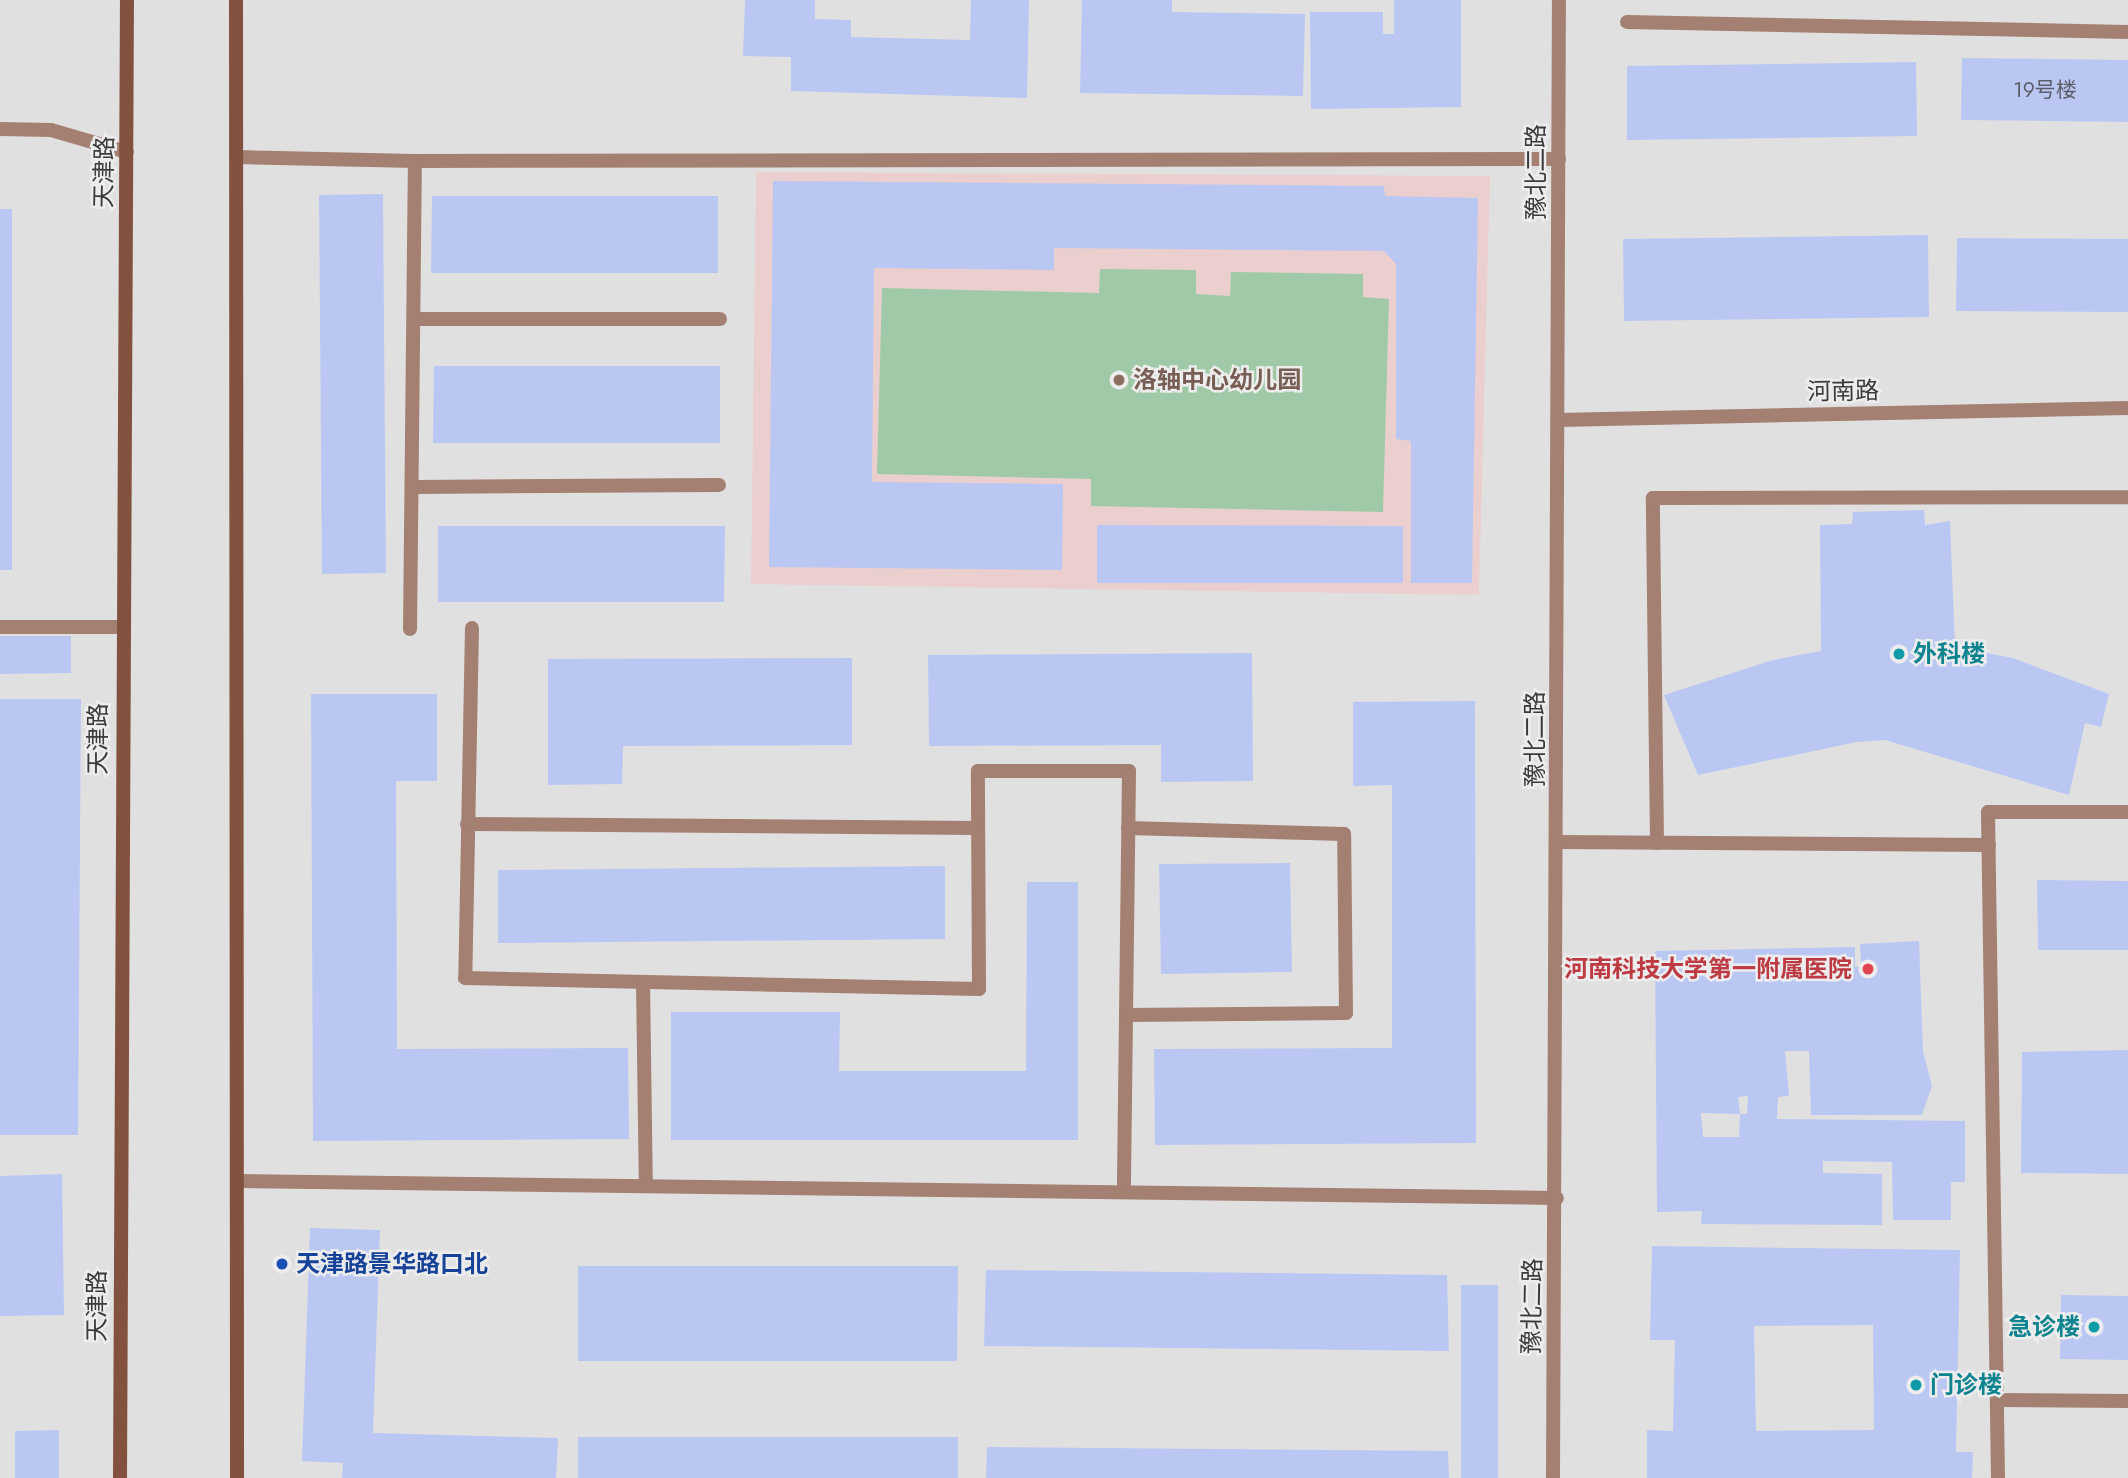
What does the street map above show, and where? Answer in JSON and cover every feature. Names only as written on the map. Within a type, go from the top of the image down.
[{"type":"main road","name":"天津路","points":[[120,1478],[121,627],[127,0]]},
{"type":"main road","points":[[236,0],[239,1181],[237,1478]]},
{"type":"street","name":"豫北二路","points":[[1553,1478],[1557,1198],[1559,0]]},
{"type":"street","points":[[1627,22],[2128,32]]},
{"type":"street","points":[[0,129],[51,130],[127,152]]},
{"type":"street","points":[[237,157],[415,161],[1559,159]]},
{"type":"street","points":[[410,629],[415,487],[415,161]]},
{"type":"street","points":[[415,318],[720,319]]},
{"type":"street","name":"河南路","points":[[1558,420],[2128,408]]},
{"type":"street","points":[[415,487],[719,485]]},
{"type":"street","points":[[1657,843],[1653,498],[2128,498]]},
{"type":"street","points":[[0,627],[121,627]]},
{"type":"street","points":[[472,628],[465,978],[979,989],[978,771],[1129,771],[1124,1192]]},
{"type":"street","points":[[1998,1478],[1989,812],[2128,812]]},
{"type":"street","points":[[467,824],[978,828]]},
{"type":"street","points":[[1126,1015],[1346,1013],[1344,834],[1128,828]]},
{"type":"street","points":[[1557,842],[1989,845]]},
{"type":"street","points":[[643,982],[646,1186]]},
{"type":"street","points":[[239,1181],[1557,1198]]},
{"type":"street","points":[[1997,1400],[2128,1401]]},
{"type":"shaded area","name":"洛轴中心幼儿园","points":[[756,172],[1490,176],[1479,595],[751,584]]},
{"type":"green space","points":[[1100,269],[1196,270],[1196,294],[1230,296],[1231,272],[1363,274],[1363,297],[1389,299],[1383,512],[1091,506],[1091,479],[877,474],[882,288],[1099,293]]},
{"type":"building","points":[[745,0],[815,0],[815,19],[851,20],[851,37],[970,40],[971,0],[1029,0],[1027,98],[791,91],[791,57],[743,56]]},
{"type":"building","points":[[1082,0],[1172,0],[1172,12],[1305,14],[1303,96],[1080,93]]},
{"type":"building","points":[[1394,0],[1461,0],[1461,107],[1311,109],[1310,12],[1383,12],[1383,34],[1394,34]]},
{"type":"building","points":[[1962,58],[2128,60],[2128,122],[1961,120]]},
{"type":"building","points":[[1916,62],[1917,136],[1627,140],[1627,66]]},
{"type":"building","points":[[773,181],[1384,186],[1385,196],[1478,198],[1472,583],[1411,583],[1411,441],[1396,439],[1396,264],[1384,251],[1054,248],[1054,270],[874,268],[872,482],[1063,484],[1062,570],[769,567]]},
{"type":"building","points":[[383,194],[386,573],[322,574],[319,195]]},
{"type":"building","points":[[432,196],[718,196],[718,273],[431,273]]},
{"type":"building","points":[[0,209],[12,209],[12,570],[0,570]]},
{"type":"building","points":[[1928,235],[1929,317],[1624,321],[1623,239]]},
{"type":"building","points":[[1957,238],[2128,239],[2128,312],[1956,311]]},
{"type":"building","points":[[434,366],[720,366],[720,443],[433,443]]},
{"type":"building","name":"外科楼","points":[[1924,510],[1925,525],[1950,521],[1955,647],[2013,658],[2109,694],[2101,727],[2085,723],[2069,795],[1885,740],[1857,742],[1698,775],[1664,695],[1773,660],[1821,651],[1820,525],[1852,524],[1853,512]]},
{"type":"building","points":[[1097,525],[1403,526],[1403,583],[1097,583]]},
{"type":"building","points":[[438,526],[725,526],[724,602],[438,602]]},
{"type":"building","points":[[0,636],[71,636],[71,673],[0,674]]},
{"type":"building","points":[[1252,653],[1253,781],[1161,782],[1161,745],[929,746],[928,655]]},
{"type":"building","points":[[852,658],[852,745],[623,746],[622,784],[548,785],[548,659]]},
{"type":"building","points":[[311,694],[437,694],[437,781],[396,781],[397,1049],[628,1048],[629,1139],[313,1141]]},
{"type":"building","points":[[0,699],[81,699],[78,1135],[0,1135]]},
{"type":"building","points":[[1475,701],[1476,1143],[1155,1145],[1154,1049],[1392,1048],[1392,785],[1353,786],[1353,702]]},
{"type":"building","points":[[1290,863],[1292,972],[1161,974],[1159,864]]},
{"type":"building","points":[[945,866],[945,939],[498,943],[498,870]]},
{"type":"building","points":[[2037,880],[2128,881],[2128,950],[2038,950]]},
{"type":"building","points":[[1027,882],[1078,882],[1078,1140],[671,1140],[671,1012],[840,1012],[839,1071],[1026,1071]]},
{"type":"building","points":[[1919,941],[1923,1051],[1932,1086],[1922,1115],[1811,1115],[1809,1051],[1785,1051],[1789,1096],[1778,1097],[1777,1119],[1965,1121],[1965,1182],[1951,1182],[1951,1220],[1893,1220],[1892,1162],[1823,1161],[1823,1173],[1882,1174],[1882,1225],[1701,1224],[1702,1211],[1657,1212],[1655,951],[1855,947],[1855,967],[1861,966],[1860,944]],"holes":[[[1748,1096],[1747,1114],[1740,1114],[1738,1097]],[[1701,1113],[1740,1114],[1739,1137],[1703,1137]]]},
{"type":"building","points":[[2128,1050],[2128,1174],[2021,1173],[2022,1052]]},
{"type":"building","points":[[62,1174],[64,1315],[0,1316],[0,1176]]},
{"type":"building","points":[[310,1228],[380,1230],[373,1433],[558,1438],[556,1478],[342,1478],[343,1463],[302,1461]]},
{"type":"building","name":"门诊楼","points":[[1652,1246],[1960,1250],[1956,1452],[1973,1452],[1972,1478],[1647,1478],[1647,1430],[1673,1431],[1675,1340],[1650,1340]],"holes":[[[1873,1325],[1874,1430],[1756,1431],[1754,1326]]]},
{"type":"building","points":[[578,1266],[958,1266],[957,1361],[578,1361]]},
{"type":"building","points":[[986,1270],[1447,1275],[1449,1351],[984,1346]]},
{"type":"building","points":[[1461,1285],[1498,1285],[1498,1478],[1461,1478]]},
{"type":"building","name":"急诊楼","points":[[2061,1295],[2128,1296],[2128,1360],[2060,1359]]},
{"type":"building","points":[[59,1430],[59,1478],[15,1478],[15,1431]]},
{"type":"building","points":[[578,1437],[958,1437],[958,1478],[578,1478]]},
{"type":"building","points":[[987,1447],[1448,1451],[1449,1478],[986,1478]]},
{"type":"place","name":"洛轴中心幼儿园","points":[[1119,380]]},
{"type":"place","name":"外科楼","points":[[1899,654]]},
{"type":"place","name":"河南科技大学第一附属医院","points":[[1868,969]]},
{"type":"place","name":"天津路景华路口北","points":[[282,1264]]},
{"type":"place","name":"急诊楼","points":[[2094,1327]]},
{"type":"place","name":"门诊楼","points":[[1916,1385]]}]
